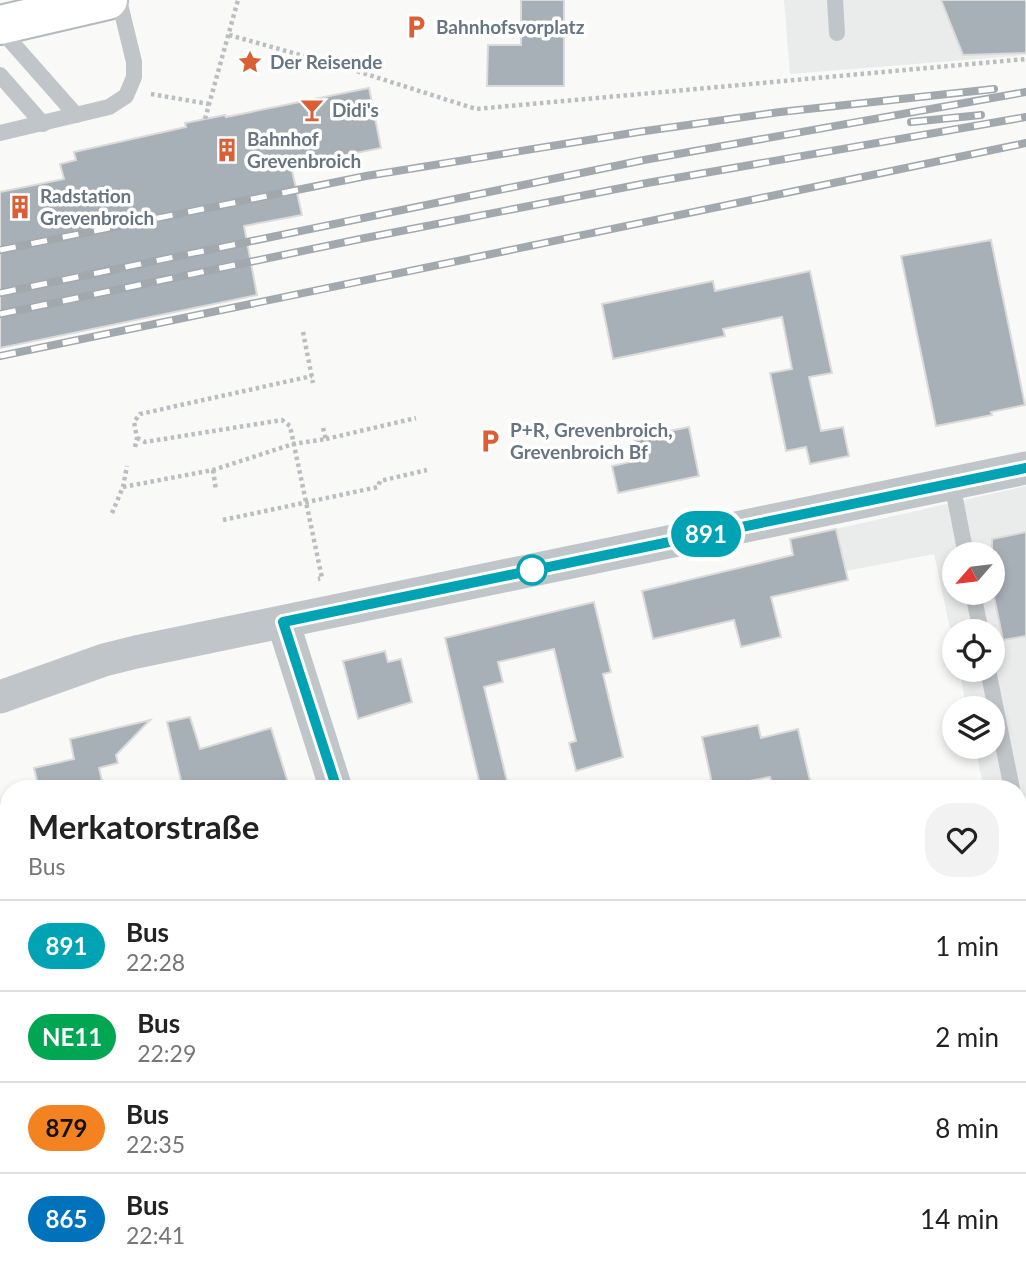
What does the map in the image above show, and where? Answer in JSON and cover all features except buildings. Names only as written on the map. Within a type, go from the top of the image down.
[{"type":"street","points":[[0,27],[108,0]]},
{"type":"street","points":[[0,697],[120,655],[1026,468]]},
{"type":"street","points":[[283,622],[334,780]]},
{"type":"lane","points":[[0,117],[6,132],[120,102],[130,90],[134,77],[134,62],[119,0]]},
{"type":"lane","points":[[835,0],[837,33]]},
{"type":"lane","points":[[0,27],[76,115]]},
{"type":"lane","points":[[0,75],[43,124]]},
{"type":"lane","points":[[951,483],[963,542]]},
{"type":"lane","points":[[991,682],[1010,780]]},
{"type":"path","points":[[205,119],[238,0]]},
{"type":"path","points":[[229,35],[347,68],[476,109],[1026,58]]},
{"type":"path","points":[[130,90],[209,104]]},
{"type":"path","points":[[303,331],[313,383]]},
{"type":"path","points":[[135,447],[137,438],[134,422],[139,414],[312,376]]},
{"type":"path","points":[[122,487],[213,470],[293,444],[416,418]]},
{"type":"path","points":[[137,438],[145,442],[282,421],[290,426],[322,578],[312,581]]},
{"type":"path","points":[[323,428],[326,439]]},
{"type":"path","points":[[112,513],[127,466]]},
{"type":"path","points":[[213,470],[216,490]]},
{"type":"path","points":[[223,520],[379,487],[380,481],[427,470]]},
{"type":"shaded area","points":[[784,0],[1026,0],[1026,55],[790,74]]},
{"type":"shaded area","points":[[1026,486],[1026,780],[982,780],[978,759],[1005,759],[1005,696],[964,696],[961,682],[1005,682],[1005,619],[948,619],[945,606],[1005,605],[1005,542],[942,542],[942,591],[934,554],[846,571],[836,529]]},
{"type":"railway","points":[[0,250],[366,176],[780,112],[994,89]]},
{"type":"railway","points":[[0,293],[644,160],[1026,92]]},
{"type":"railway","points":[[911,122],[981,115]]},
{"type":"railway","points":[[0,314],[647,183],[1026,117]]},
{"type":"railway","points":[[0,356],[1026,143]]},
{"type":"bus line","name":"891","points":[[334,780],[283,622],[1026,468]]},
{"type":"place","name":"Bahnhofsvorplatz","points":[[416,27]]},
{"type":"place","name":"Der Reisende","points":[[250,62]]},
{"type":"place","name":"Didi's","points":[[312,110]]},
{"type":"place","name":"Bahnhof Grevenbroich","points":[[227,150]]},
{"type":"place","name":"Radstation Grevenbroich","points":[[20,207]]},
{"type":"place","name":"P+R, Grevenbroich, Grevenbroich Bf","points":[[490,441]]}]
